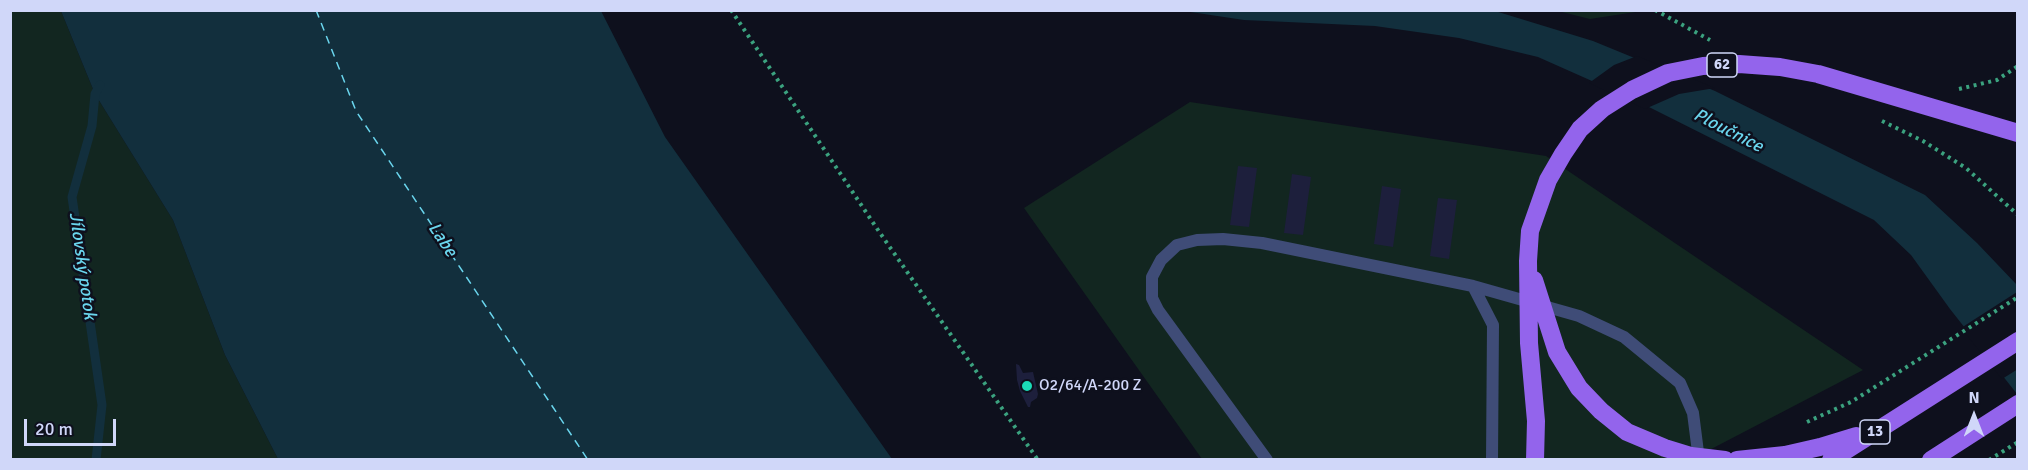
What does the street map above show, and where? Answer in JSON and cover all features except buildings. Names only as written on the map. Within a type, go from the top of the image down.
[{"type":"main road","name":"62","points":[[1535,459],[1536,422],[1528,343],[1530,231],[1548,180],[1580,129],[1602,109],[1632,90],[1668,73],[1703,66],[1739,64],[1780,67],[1818,74],[2018,133]]},
{"type":"main road","points":[[1528,261],[1557,352],[1579,388],[1601,411],[1627,432],[1665,448],[1691,456],[1725,459]]},
{"type":"main road","name":"13","points":[[1831,459],[2018,341]]},
{"type":"main road","points":[[1737,459],[1785,455],[1854,437],[1887,423],[1919,404]]},
{"type":"main road","points":[[1931,459],[2018,404]]},
{"type":"lane","points":[[1268,459],[1158,310],[1152,297],[1152,277],[1161,260],[1177,245],[1197,240],[1223,239],[1262,243],[1473,286],[1579,316],[1624,337],[1680,382],[1692,413],[1699,459]]},
{"type":"lane","points":[[1473,286],[1493,325],[1492,459]]},
{"type":"path","points":[[731,10],[880,233],[1038,459]]},
{"type":"path","points":[[1802,424],[1851,402],[2018,297]]},
{"type":"path","points":[[1989,459],[2018,442]]},
{"type":"green space","points":[[10,11],[61,11],[95,94],[173,220],[225,355],[278,459],[11,459]]},
{"type":"green space","points":[[1558,11],[1642,11],[1590,19]]},
{"type":"green space","points":[[1190,102],[1546,156],[1863,370],[1692,459],[1202,459],[1024,208]]},
{"type":"water","name":"Labe","points":[[61,11],[601,11],[665,137],[892,459],[278,459],[225,355],[173,220],[95,94]]},
{"type":"water","name":"Ploučnice","points":[[1184,11],[1495,11],[1593,41],[1715,91],[1925,195],[1977,243],[2017,285],[2017,394],[1911,255],[1874,220],[1637,101],[1538,57],[1459,38],[1375,26],[1244,20]]},
{"type":"pier","points":[[1637,56],[1715,88],[1679,94],[1645,109],[1589,83],[1614,65]]},
{"type":"pier","points":[[2017,292],[2018,369],[2002,379],[1961,328]]},
{"type":"waterway","name":"Jílovský potok","points":[[96,460],[102,405],[72,197],[92,126],[95,94],[100,85]]},
{"type":"ferry route","points":[[316,10],[356,111],[588,460]]},
{"type":"place","name":"O2/64/A-200 Z","points":[[1027,386]]}]
